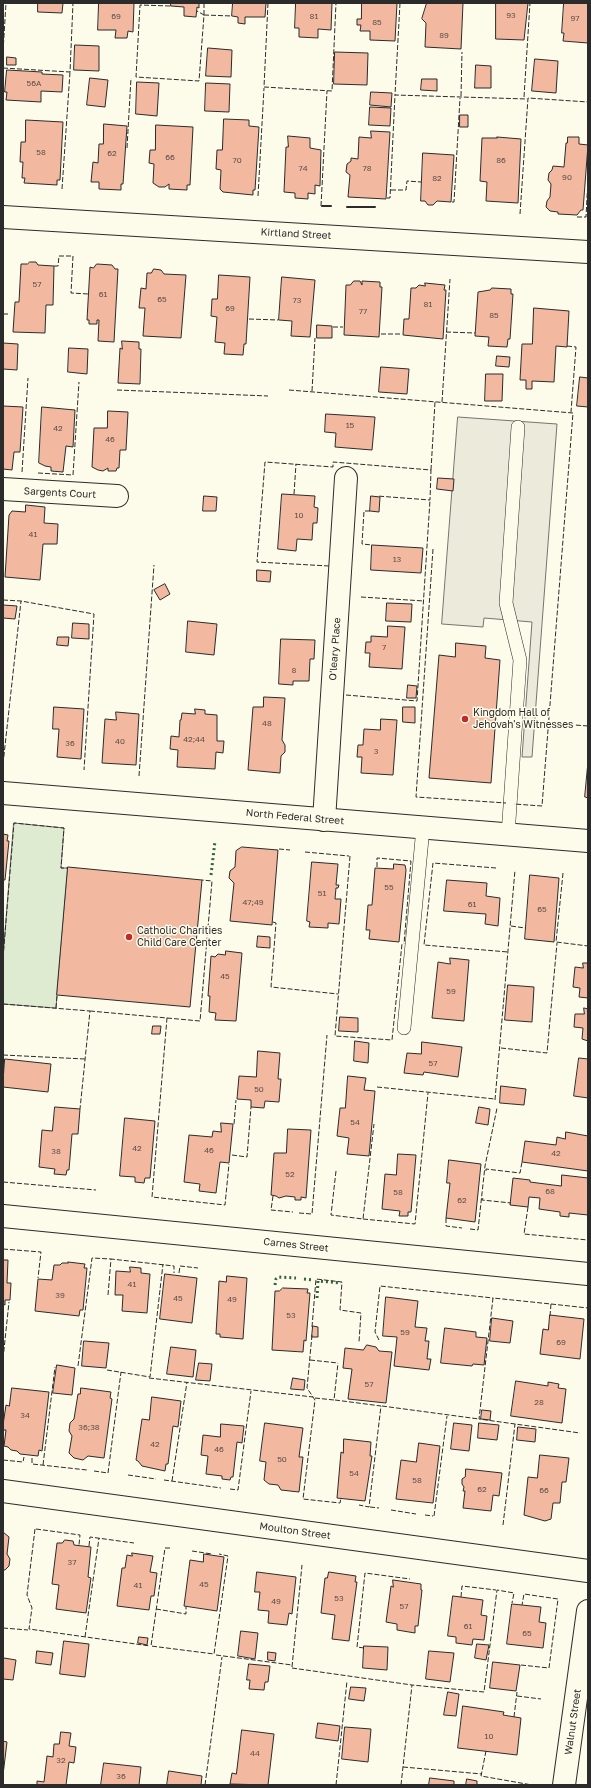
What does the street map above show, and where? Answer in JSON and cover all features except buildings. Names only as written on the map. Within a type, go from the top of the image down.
[{"type":"street","name":"Kirtland Street","points":[[3,217],[588,252]]},
{"type":"street","name":"O'leary Place","points":[[324,820],[346,478]]},
{"type":"street","name":"Sargents Court","points":[[3,489],[117,496]]},
{"type":"street","name":"North Federal Street","points":[[3,793],[588,841]]},
{"type":"street","name":"Carnes Street","points":[[3,1216],[588,1274]]},
{"type":"street","name":"Moulton Street","points":[[3,1491],[588,1570]]},
{"type":"street","name":"Walnut Street","points":[[564,1785],[588,1611]]},
{"type":"lane","points":[[508,835],[520,660],[506,603],[518,427]]},
{"type":"lane","points":[[404,1028],[423,828]]},
{"type":"green space","points":[[14,823],[64,828],[61,868],[68,868],[56,1008],[3,1004],[3,958]]},
{"type":"shaded area","points":[[458,417],[557,424],[532,757],[522,757],[532,622],[484,618],[483,627],[442,624]]},
{"type":"hedge","points":[[211,875],[215,841]]},
{"type":"hedge","points":[[275,1285],[276,1279],[279,1277],[296,1278]]},
{"type":"hedge","points":[[304,1279],[314,1280]]},
{"type":"hedge","points":[[317,1298],[318,1281],[341,1283]]},
{"type":"fence","points":[[3,52],[6,3]]},
{"type":"fence","points":[[3,68],[70,72],[73,3]]},
{"type":"fence","points":[[204,3],[204,15]]},
{"type":"fence","points":[[268,3],[264,87],[332,91],[336,3]]},
{"type":"fence","points":[[400,3],[395,95],[527,99]]},
{"type":"fence","points":[[524,97],[530,3]]},
{"type":"fence","points":[[170,6],[140,5],[136,77],[199,81],[204,15],[197,11]]},
{"type":"fence","points":[[204,15],[232,16]]},
{"type":"fence","points":[[461,96],[462,52]]},
{"type":"fence","points":[[62,189],[70,72]]},
{"type":"fence","points":[[127,148],[131,78]]},
{"type":"fence","points":[[258,196],[264,88]]},
{"type":"fence","points":[[321,206],[327,91]]},
{"type":"fence","points":[[387,198],[390,198],[395,95]]},
{"type":"fence","points":[[452,202],[454,202],[460,98]]},
{"type":"fence","points":[[520,214],[528,98],[588,102]]},
{"type":"fence","points":[[577,217],[586,217],[588,180]]},
{"type":"fence","points":[[391,190],[406,190],[407,181],[421,182]]},
{"type":"fence","points":[[54,266],[58,266],[59,256],[73,256],[71,293],[88,294]]},
{"type":"fence","points":[[442,402],[450,279]]},
{"type":"fence","points":[[3,314],[8,314]]},
{"type":"fence","points":[[249,319],[278,320]]},
{"type":"fence","points":[[333,327],[343,327]]},
{"type":"fence","points":[[446,332],[475,333]]},
{"type":"fence","points":[[381,334],[401,334]]},
{"type":"fence","points":[[312,391],[315,338]]},
{"type":"fence","points":[[567,346],[576,347],[571,412]]},
{"type":"fence","points":[[22,472],[28,378]]},
{"type":"fence","points":[[38,473],[73,475],[79,382]]},
{"type":"fence","points":[[117,390],[268,396]]},
{"type":"fence","points":[[289,390],[573,413],[542,806],[514,804]]},
{"type":"fence","points":[[431,470],[435,402]]},
{"type":"fence","points":[[329,566],[257,562],[265,462],[333,467],[333,462],[431,470],[430,500],[377,496]]},
{"type":"fence","points":[[294,494],[296,464]]},
{"type":"fence","points":[[346,695],[417,701],[430,500]]},
{"type":"fence","points":[[370,511],[364,511],[362,544],[372,545]]},
{"type":"fence","points":[[433,549],[416,797],[506,803]]},
{"type":"fence","points":[[139,776],[154,565]]},
{"type":"fence","points":[[361,597],[424,601]]},
{"type":"fence","points":[[3,600],[21,601],[94,614],[84,770]]},
{"type":"fence","points":[[3,764],[21,601]]},
{"type":"fence","points":[[548,723],[588,726]]},
{"type":"fence","points":[[3,958],[14,823],[64,828],[61,868],[68,868]]},
{"type":"fence","points":[[279,849],[290,850]]},
{"type":"fence","points":[[305,852],[349,856]]},
{"type":"fence","points":[[350,856],[335,1036],[392,1040],[402,944]]},
{"type":"fence","points":[[377,867],[377,858],[411,861],[404,944]]},
{"type":"fence","points":[[496,868],[433,863],[424,945],[508,952]]},
{"type":"fence","points":[[495,1100],[515,870]]},
{"type":"fence","points":[[563,873],[556,942],[588,946]]},
{"type":"fence","points":[[167,1018],[200,1021],[212,881],[202,880]]},
{"type":"fence","points":[[273,922],[276,923],[271,987],[338,994]]},
{"type":"fence","points":[[511,926],[525,928]]},
{"type":"fence","points":[[501,1048],[547,1053],[557,943]]},
{"type":"fence","points":[[56,1008],[57,995]]},
{"type":"fence","points":[[3,1004],[90,1011],[80,1109]]},
{"type":"fence","points":[[90,1011],[167,1018],[152,1197],[225,1205],[229,1164]]},
{"type":"fence","points":[[299,1213],[312,1214],[327,1035]]},
{"type":"fence","points":[[3,1055],[85,1059]]},
{"type":"fence","points":[[377,1087],[495,1099]]},
{"type":"fence","points":[[363,1219],[415,1224],[428,1093]]},
{"type":"fence","points":[[234,1124],[236,1100]]},
{"type":"fence","points":[[232,1155],[247,1157],[251,1107]]},
{"type":"fence","points":[[470,1229],[478,1230],[485,1166],[497,1108]]},
{"type":"fence","points":[[336,1171],[331,1215],[363,1219],[374,1124]]},
{"type":"fence","points":[[486,1171],[486,1169],[520,1173],[522,1162]]},
{"type":"fence","points":[[3,1182],[96,1190]]},
{"type":"fence","points":[[273,1196],[271,1210],[293,1212]]},
{"type":"fence","points":[[483,1198],[482,1200],[511,1203]]},
{"type":"fence","points":[[528,1207],[524,1234],[588,1240]]},
{"type":"fence","points":[[446,1218],[446,1226],[462,1228]]},
{"type":"fence","points":[[3,1249],[41,1252],[38,1278]]},
{"type":"fence","points":[[78,1366],[92,1258],[111,1259]]},
{"type":"fence","points":[[108,1295],[111,1259],[174,1266],[174,1273]]},
{"type":"fence","points":[[107,1370],[150,1377],[163,1264]]},
{"type":"fence","points":[[179,1273],[180,1266],[198,1268]]},
{"type":"fence","points":[[312,1327],[316,1279],[342,1282],[340,1310],[361,1313],[359,1342]]},
{"type":"fence","points":[[379,1340],[375,1332],[380,1286],[493,1298]]},
{"type":"fence","points":[[550,1316],[551,1304],[493,1298],[479,1419],[580,1433]]},
{"type":"fence","points":[[3,1359],[9,1302]]},
{"type":"fence","points":[[551,1304],[588,1308]]},
{"type":"fence","points":[[312,1335],[307,1388],[315,1400],[303,1499],[340,1503],[341,1498]]},
{"type":"fence","points":[[310,1360],[338,1363]]},
{"type":"fence","points":[[315,1398],[334,1400],[338,1363]]},
{"type":"fence","points":[[43,1465],[55,1367]]},
{"type":"fence","points":[[94,1471],[108,1473],[121,1372]]},
{"type":"fence","points":[[149,1378],[313,1397]]},
{"type":"fence","points":[[172,1481],[187,1382]]},
{"type":"fence","points":[[230,1489],[238,1490],[251,1391]]},
{"type":"fence","points":[[335,1400],[381,1406],[369,1507],[359,1505]]},
{"type":"fence","points":[[382,1406],[479,1419]]},
{"type":"fence","points":[[434,1516],[447,1416]]},
{"type":"fence","points":[[503,1525],[515,1424]]},
{"type":"fence","points":[[3,1460],[23,1462],[24,1457]]},
{"type":"fence","points":[[32,1458],[32,1464],[87,1470]]},
{"type":"fence","points":[[128,1475],[156,1479]]},
{"type":"fence","points":[[164,1480],[221,1488]]},
{"type":"fence","points":[[370,1507],[379,1508]]},
{"type":"fence","points":[[391,1510],[416,1514]]},
{"type":"fence","points":[[425,1515],[433,1516]]},
{"type":"fence","points":[[35,1529],[27,1595],[32,1608],[29,1629],[150,1646]]},
{"type":"fence","points":[[36,1529],[80,1535],[79,1545]]},
{"type":"fence","points":[[89,1546],[90,1537],[134,1543]]},
{"type":"fence","points":[[85,1637],[99,1538]]},
{"type":"fence","points":[[170,1548],[165,1548],[151,1646],[214,1654],[228,1556],[219,1554]]},
{"type":"fence","points":[[192,1551],[212,1554]]},
{"type":"fence","points":[[292,1667],[302,1565]]},
{"type":"fence","points":[[364,1648],[357,1647],[365,1573],[410,1579]]},
{"type":"fence","points":[[461,1597],[462,1586],[496,1590]]},
{"type":"fence","points":[[401,1785],[412,1685],[484,1692],[497,1590],[514,1593],[512,1603]]},
{"type":"fence","points":[[521,1665],[549,1668],[558,1599],[524,1594],[522,1605]]},
{"type":"fence","points":[[156,1609],[186,1614],[186,1607]]},
{"type":"fence","points":[[3,1628],[28,1630]]},
{"type":"fence","points":[[216,1655],[292,1665]]},
{"type":"fence","points":[[205,1785],[222,1657]]},
{"type":"fence","points":[[292,1668],[412,1685]]},
{"type":"fence","points":[[336,1785],[347,1681]]},
{"type":"fence","points":[[514,1717],[517,1692]]},
{"type":"fence","points":[[517,1696],[541,1699]]},
{"type":"fence","points":[[486,1751],[481,1776],[532,1785]]},
{"type":"fence","points":[[403,1767],[482,1774]]},
{"type":"wall","points":[[322,206],[331,206]]},
{"type":"wall","points":[[347,207],[375,207]]},
{"type":"place","name":"Kingdom Hall of Jehovah's Witnesses","points":[[465,719]]},
{"type":"place","name":"Catholic Charities Child Care Center","points":[[129,937]]}]
